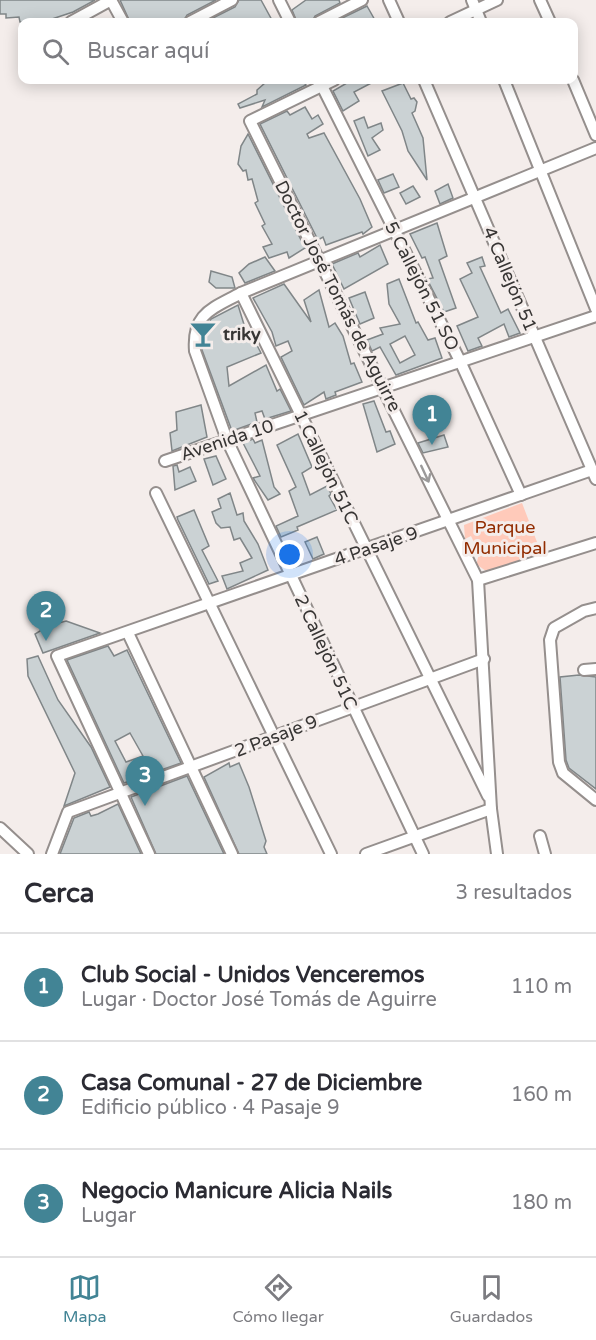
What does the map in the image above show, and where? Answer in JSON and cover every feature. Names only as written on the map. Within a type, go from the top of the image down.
[{"type":"street","points":[[78,18],[111,0],[121,18]]},
{"type":"street","points":[[198,18],[232,0]]},
{"type":"street","points":[[279,0],[289,18]]},
{"type":"street","points":[[326,18],[362,0]]},
{"type":"street","points":[[389,0],[397,18]]},
{"type":"street","points":[[456,18],[474,5],[497,0]]},
{"type":"street","points":[[540,0],[548,18]]},
{"type":"street","name":"Doctor José Tomás de Aguirre","points":[[316,84],[250,121],[478,580],[491,805],[497,854]]},
{"type":"street","name":"5 Callejón 51 SO","points":[[321,84],[460,361],[521,495]]},
{"type":"street","name":"4 Callejón 51","points":[[426,84],[594,474]]},
{"type":"street","points":[[506,84],[596,309]]},
{"type":"street","points":[[575,84],[596,135]]},
{"type":"street","points":[[241,293],[596,148]]},
{"type":"street","name":"2 Callejón 51C","points":[[241,293],[204,314],[194,338],[195,351],[227,440],[423,854]]},
{"type":"street","name":"1 Callejón 51C","points":[[241,293],[491,805]]},
{"type":"street","name":"Avenida 10","points":[[165,461],[596,316]]},
{"type":"street","name":"4 Pasaje 9","points":[[119,794],[57,656],[521,495],[594,474]]},
{"type":"street","points":[[156,494],[331,854]]},
{"type":"street","points":[[478,580],[596,543]]},
{"type":"street","points":[[596,608],[584,611],[554,628],[550,640],[559,762],[563,773],[596,800]]},
{"type":"street","points":[[128,633],[232,854]]},
{"type":"street","name":"2 Pasaje 9","points":[[52,854],[69,812],[192,769],[483,659]]},
{"type":"street","points":[[119,794],[149,854]]},
{"type":"street","points":[[366,854],[491,805]]},
{"type":"street","points":[[0,828],[28,854]]},
{"type":"street","points":[[540,836],[545,854]]},
{"type":"green space","name":"Parque Municipal","points":[[522,503],[542,555],[486,571],[473,562],[477,562],[479,553],[471,536],[465,539],[464,525]]},
{"type":"building","points":[[0,0],[95,0],[73,12],[55,18],[6,18],[6,14],[0,14]]},
{"type":"building","points":[[120,0],[216,0],[185,18],[128,18]]},
{"type":"building","points":[[239,0],[261,0],[271,18],[213,18],[235,7]]},
{"type":"building","points":[[306,0],[339,0],[340,3],[314,18],[295,18],[292,10]]},
{"type":"building","points":[[367,6],[374,18],[342,18]]},
{"type":"building","points":[[264,84],[306,85],[262,107],[265,100],[240,108],[238,104],[257,94],[257,90]]},
{"type":"building","points":[[345,84],[369,84],[354,92],[359,101],[343,111],[333,91]]},
{"type":"building","points":[[404,84],[411,99],[414,98],[417,102],[415,111],[412,113],[423,138],[427,180],[408,151],[402,131],[382,91]]},
{"type":"building","points":[[305,107],[312,119],[318,115],[323,124],[307,134],[309,138],[324,133],[360,199],[372,227],[363,234],[362,232],[326,245],[323,237],[318,240],[260,124],[287,111],[290,115]]},
{"type":"building","points":[[364,117],[368,128],[381,123],[383,130],[372,138],[380,150],[368,156],[354,121]]},
{"type":"building","points":[[248,134],[305,248],[289,258],[287,252],[269,258],[263,247],[272,244],[262,226],[265,224],[255,203],[258,201],[252,179],[248,180],[246,170],[243,171],[238,164],[241,146]]},
{"type":"building","points":[[393,174],[399,187],[384,193],[378,180]]},
{"type":"building","points":[[448,184],[453,198],[440,204],[435,191]]},
{"type":"building","points":[[413,186],[420,197],[406,204],[400,193]]},
{"type":"building","points":[[437,223],[447,256],[439,260],[456,308],[444,312],[427,279],[433,278],[425,257],[422,258],[410,234]]},
{"type":"building","points":[[380,245],[388,264],[344,289],[332,264],[358,253],[360,257]]},
{"type":"building","points":[[265,257],[275,271],[245,283],[239,273],[249,264]]},
{"type":"building","points":[[482,257],[485,266],[480,267],[501,313],[508,309],[520,333],[509,337],[504,324],[478,338],[482,346],[468,351],[457,326],[478,317],[460,279],[472,273],[467,263]]},
{"type":"building","points":[[211,271],[232,277],[235,288],[216,288],[209,282]]},
{"type":"building","points":[[399,279],[416,323],[418,322],[428,340],[435,338],[442,358],[396,375],[380,347],[372,351],[367,340],[383,334],[380,328],[400,324],[389,304],[387,284]],"holes":[[[405,336],[415,355],[400,363],[390,344]]]},
{"type":"building","points":[[284,284],[311,322],[304,300],[319,290],[329,327],[335,323],[343,336],[351,364],[354,363],[362,382],[335,392],[336,395],[326,399],[324,392],[304,405],[281,357],[292,351],[288,341],[276,346],[272,332],[253,298]]},
{"type":"building","points":[[365,292],[374,318],[360,324],[349,298]]},
{"type":"building","points":[[238,305],[246,331],[249,330],[261,353],[227,367],[229,386],[266,365],[277,391],[280,389],[291,411],[265,419],[262,411],[255,413],[257,422],[232,431],[202,350],[202,339],[211,319]]},
{"type":"building","points":[[374,401],[386,432],[390,431],[395,444],[377,452],[363,404]]},
{"type":"building","points":[[201,405],[207,437],[172,451],[170,433],[177,430],[176,412]]},
{"type":"building","points":[[298,434],[312,467],[302,473],[310,495],[327,486],[331,494],[329,496],[337,510],[297,527],[298,530],[281,537],[276,526],[298,516],[289,491],[296,487],[277,445]]},
{"type":"building","points":[[444,435],[448,447],[423,453],[418,443]]},
{"type":"building","points":[[253,439],[255,443],[262,440],[274,487],[280,494],[268,500],[253,478],[260,476],[243,443]]},
{"type":"building","points":[[216,456],[226,479],[213,485],[204,459]]},
{"type":"building","points":[[177,465],[179,472],[190,467],[196,481],[175,490],[173,466]]},
{"type":"building","points":[[230,493],[237,515],[243,513],[244,521],[258,544],[268,570],[227,589],[222,576],[243,571],[240,563],[252,558],[240,538],[234,540],[230,527],[221,528],[216,523],[212,512],[221,508],[218,499]]},
{"type":"building","points":[[194,510],[209,546],[202,550],[218,581],[209,584],[177,517]]},
{"type":"building","points":[[317,537],[324,554],[313,559],[305,542]]},
{"type":"building","points":[[66,621],[100,633],[43,653],[35,634],[48,626]]},
{"type":"building","points":[[108,646],[114,656],[127,650],[181,763],[124,783],[67,660]],"holes":[[[130,733],[143,756],[126,762],[115,741]]]},
{"type":"building","points":[[38,656],[58,700],[91,747],[110,787],[64,806],[75,773],[28,676],[27,659]]},
{"type":"building","points":[[579,675],[596,677],[596,789],[569,768],[566,760],[560,677]]},
{"type":"building","points":[[229,763],[230,767],[239,763],[266,841],[264,847],[267,854],[239,854],[204,777]]},
{"type":"building","points":[[187,776],[224,854],[156,854],[131,797]]},
{"type":"building","points":[[118,804],[141,854],[60,854],[74,818],[89,812],[91,816],[98,814]]},
{"type":"place","name":"triky","points":[[203,334]]},
{"type":"place","name":"Club Social - Unidos Venceremos","points":[[432,445]]},
{"type":"place","name":"Casa Comunal - 27 de Diciembre","points":[[46,641]]},
{"type":"place","name":"Negocio Manicure Alicia Nails","points":[[145,806]]}]
